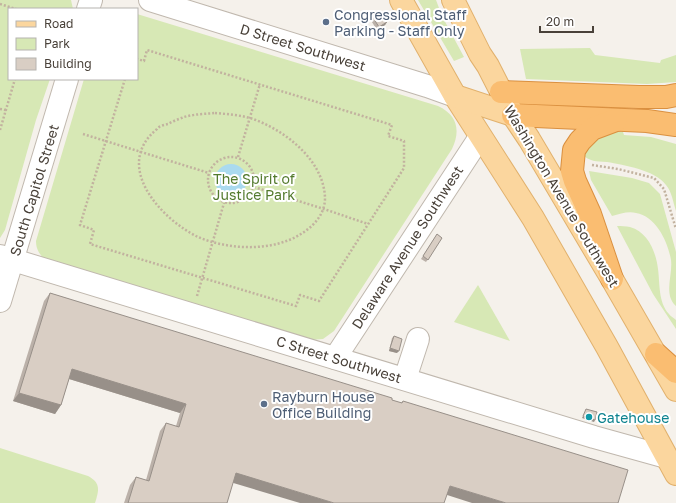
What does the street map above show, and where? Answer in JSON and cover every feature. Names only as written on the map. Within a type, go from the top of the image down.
[{"type":"highway","points":[[501,92],[640,97],[666,97],[676,95]]},
{"type":"highway","points":[[513,115],[648,121],[676,126]]},
{"type":"highway","points":[[612,279],[590,214],[572,171],[574,150],[580,141],[592,129],[616,120]]},
{"type":"highway","points":[[656,354],[676,372]]},
{"type":"main road","points":[[401,0],[455,96],[533,218],[673,463]]},
{"type":"main road","name":"Washington Avenue Southwest","points":[[453,0],[513,115],[529,139],[612,279],[676,390]]},
{"type":"main road","points":[[455,96],[501,92]]},
{"type":"main road","points":[[455,96],[513,115]]},
{"type":"street","name":"D Street Southwest","points":[[150,0],[455,96]]},
{"type":"street","name":"South Capitol Street","points":[[0,301],[6,258],[67,80]]},
{"type":"street","name":"Delaware Avenue Southwest","points":[[335,358],[480,137]]},
{"type":"street","name":"C Street Southwest","points":[[6,258],[594,437],[673,463]]},
{"type":"street","points":[[405,379],[418,339]]},
{"type":"path","points":[[0,4],[13,8]]},
{"type":"path","points":[[125,80],[80,225],[94,230],[90,244],[296,306],[300,295],[319,300],[404,168],[404,141],[388,136],[392,125],[147,50],[144,61],[138,59]]},
{"type":"path","points":[[0,130],[16,80]]},
{"type":"path","points":[[238,157],[260,84]]},
{"type":"path","points":[[0,109],[6,110]]},
{"type":"path","points":[[214,113],[231,114],[250,118],[265,124],[284,136],[301,149],[314,164],[323,184],[324,209],[319,218],[308,230],[297,237],[282,243],[245,247],[212,242],[185,230],[168,217],[159,207],[149,194],[140,178],[138,165],[140,152],[143,143],[157,128],[185,116],[214,113]]},
{"type":"path","points":[[82,134],[209,173]]},
{"type":"path","points":[[230,156],[238,157],[246,162],[252,169],[255,177],[254,187],[251,194],[244,201],[234,204],[224,203],[216,199],[210,191],[208,182],[209,173],[213,165],[221,159],[230,156]]},
{"type":"path","points":[[586,165],[618,169],[654,178],[664,189],[676,229]]},
{"type":"path","points":[[254,187],[368,224]]},
{"type":"path","points":[[196,298],[224,203]]},
{"type":"green space","points":[[0,0],[71,0],[73,8],[8,8],[8,80],[50,80],[36,120],[5,230],[0,238]]},
{"type":"green space","points":[[418,0],[436,0],[442,16],[464,57],[454,61]]},
{"type":"green space","name":"The Spirit of Justice Park","points":[[138,14],[438,106],[449,114],[456,124],[456,136],[452,149],[334,331],[323,339],[309,340],[44,259],[39,253],[36,241],[84,80],[138,80]]},
{"type":"green space","points":[[590,48],[595,55],[660,63],[661,60],[676,55],[676,82],[647,84],[526,79],[520,49]]},
{"type":"green space","points":[[612,132],[623,132],[624,135],[651,137],[676,144],[676,211],[668,188],[655,176],[639,169],[607,162],[593,161],[581,154],[591,142]]},
{"type":"green space","points":[[589,171],[632,178],[649,183],[660,194],[676,252],[676,306],[672,301],[669,290],[671,260],[667,245],[660,231],[655,224],[643,215],[630,212],[612,216],[591,180]]},
{"type":"green space","points":[[617,226],[628,227],[642,233],[650,244],[657,263],[661,298],[665,309],[676,320],[676,329],[653,294]]},
{"type":"green space","points":[[478,285],[510,341],[454,322]]},
{"type":"green space","points":[[0,448],[88,476],[95,481],[98,487],[95,503],[0,503]]},
{"type":"water","points":[[228,164],[234,164],[243,168],[247,180],[243,192],[234,196],[228,196],[219,192],[215,183],[215,177],[219,168]]},
{"type":"building","points":[[380,11],[387,22],[379,27],[372,16]]},
{"type":"building","points":[[437,234],[442,238],[428,260],[423,256]]},
{"type":"building","name":"Rayburn House Office Building","points":[[50,293],[392,398],[392,400],[402,403],[403,401],[628,470],[618,503],[506,503],[450,486],[444,503],[334,503],[236,473],[227,503],[128,503],[136,477],[149,481],[166,423],[179,427],[186,404],[72,369],[61,405],[19,393]]},
{"type":"building","points":[[394,336],[402,339],[399,351],[390,348]]},
{"type":"building","name":"Gatehouse","points":[[586,409],[597,412],[595,420],[583,416]]},
{"type":"place","name":"Congressional Staff Parking - Staff Only","points":[[326,22]]},
{"type":"place","name":"Rayburn House Office Building","points":[[264,404]]},
{"type":"place","name":"Gatehouse","points":[[589,417]]}]
